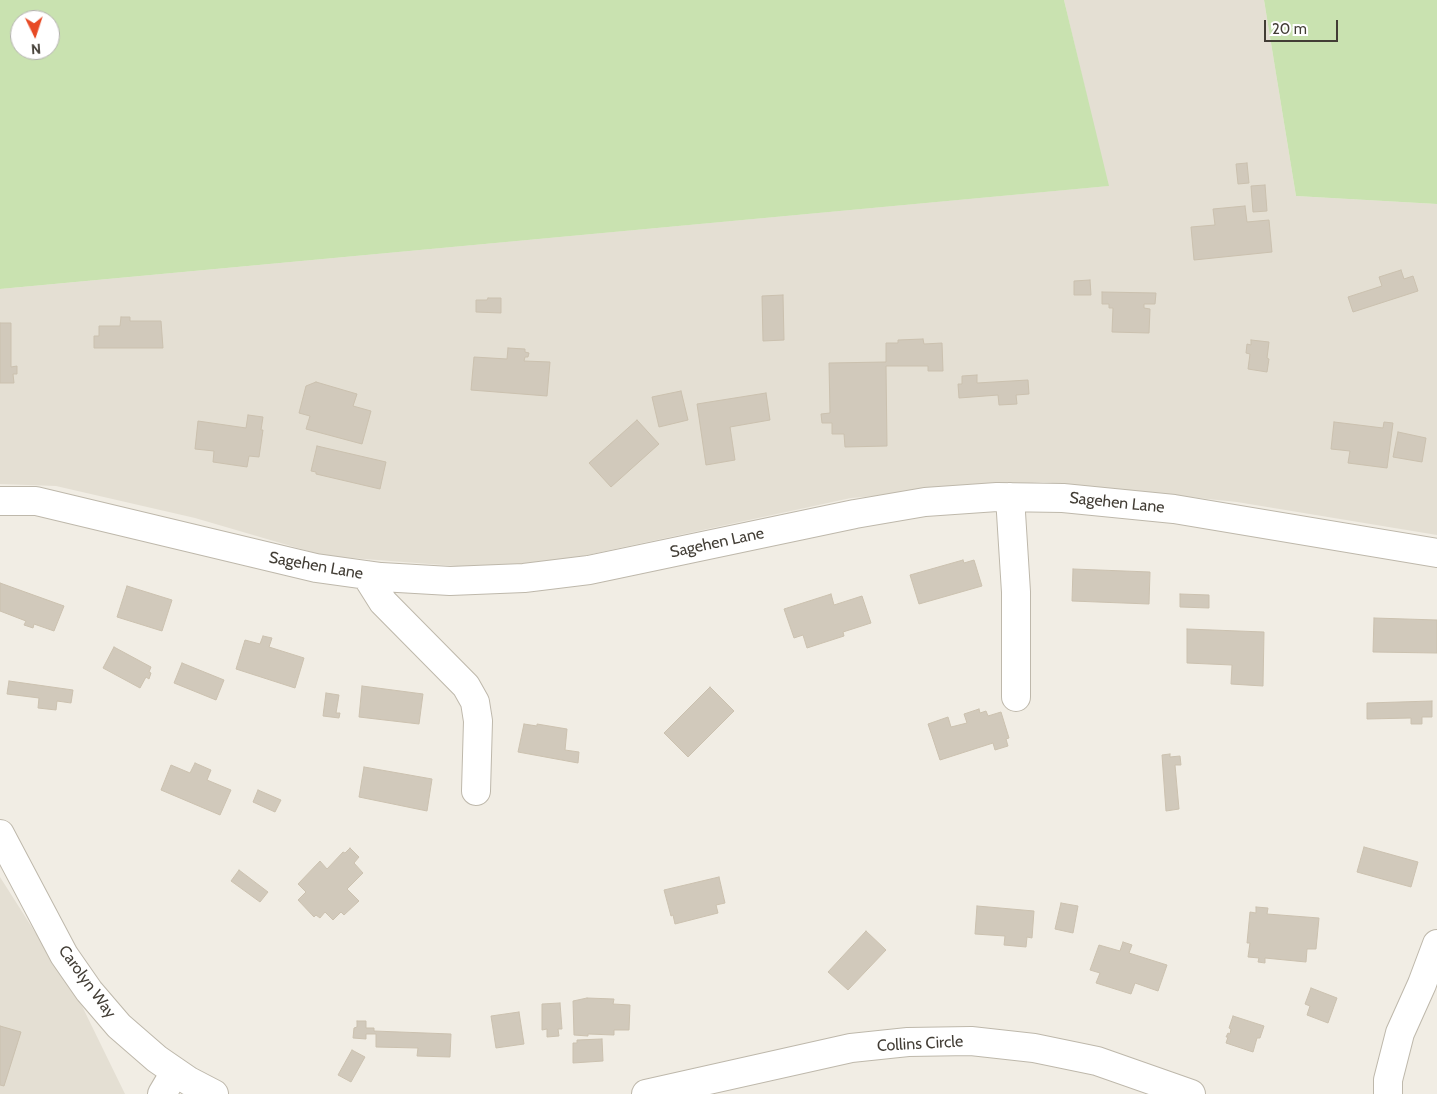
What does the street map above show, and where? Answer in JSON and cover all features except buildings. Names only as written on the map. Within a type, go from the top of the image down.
[{"type":"street","name":"Sagehen Lane","points":[[0,501],[36,500],[298,564],[366,575],[450,581],[524,578],[589,570],[855,514],[925,502],[1010,497],[1064,498],[1174,509],[1437,553]]},
{"type":"street","points":[[1010,497],[1016,592],[1016,697]]},
{"type":"street","points":[[366,575],[383,602],[466,686],[475,702],[478,721],[476,791]]},
{"type":"street","name":"Carolyn Way","points":[[0,834],[64,955],[89,992],[119,1026],[156,1059],[168,1083],[214,1094]]},
{"type":"street","points":[[1388,1094],[1388,1080],[1400,1033],[1422,984],[1437,944]]},
{"type":"street","name":"Collins Circle","points":[[646,1094],[851,1048],[908,1042],[971,1041],[1034,1048],[1096,1061],[1191,1094]]},
{"type":"shaded area","points":[[1064,0],[1264,0],[1296,196],[1437,204],[1437,535],[1237,502],[1043,482],[851,498],[550,563],[482,568],[325,556],[195,518],[56,486],[0,484],[0,289],[1108,186]]},
{"type":"shaded area","points":[[0,877],[82,1006],[125,1094],[0,1094]]},
{"type":"green space","points":[[0,0],[1064,0],[1109,186],[0,289]]},
{"type":"green space","points":[[1264,0],[1437,0],[1437,204],[1296,196]]}]
